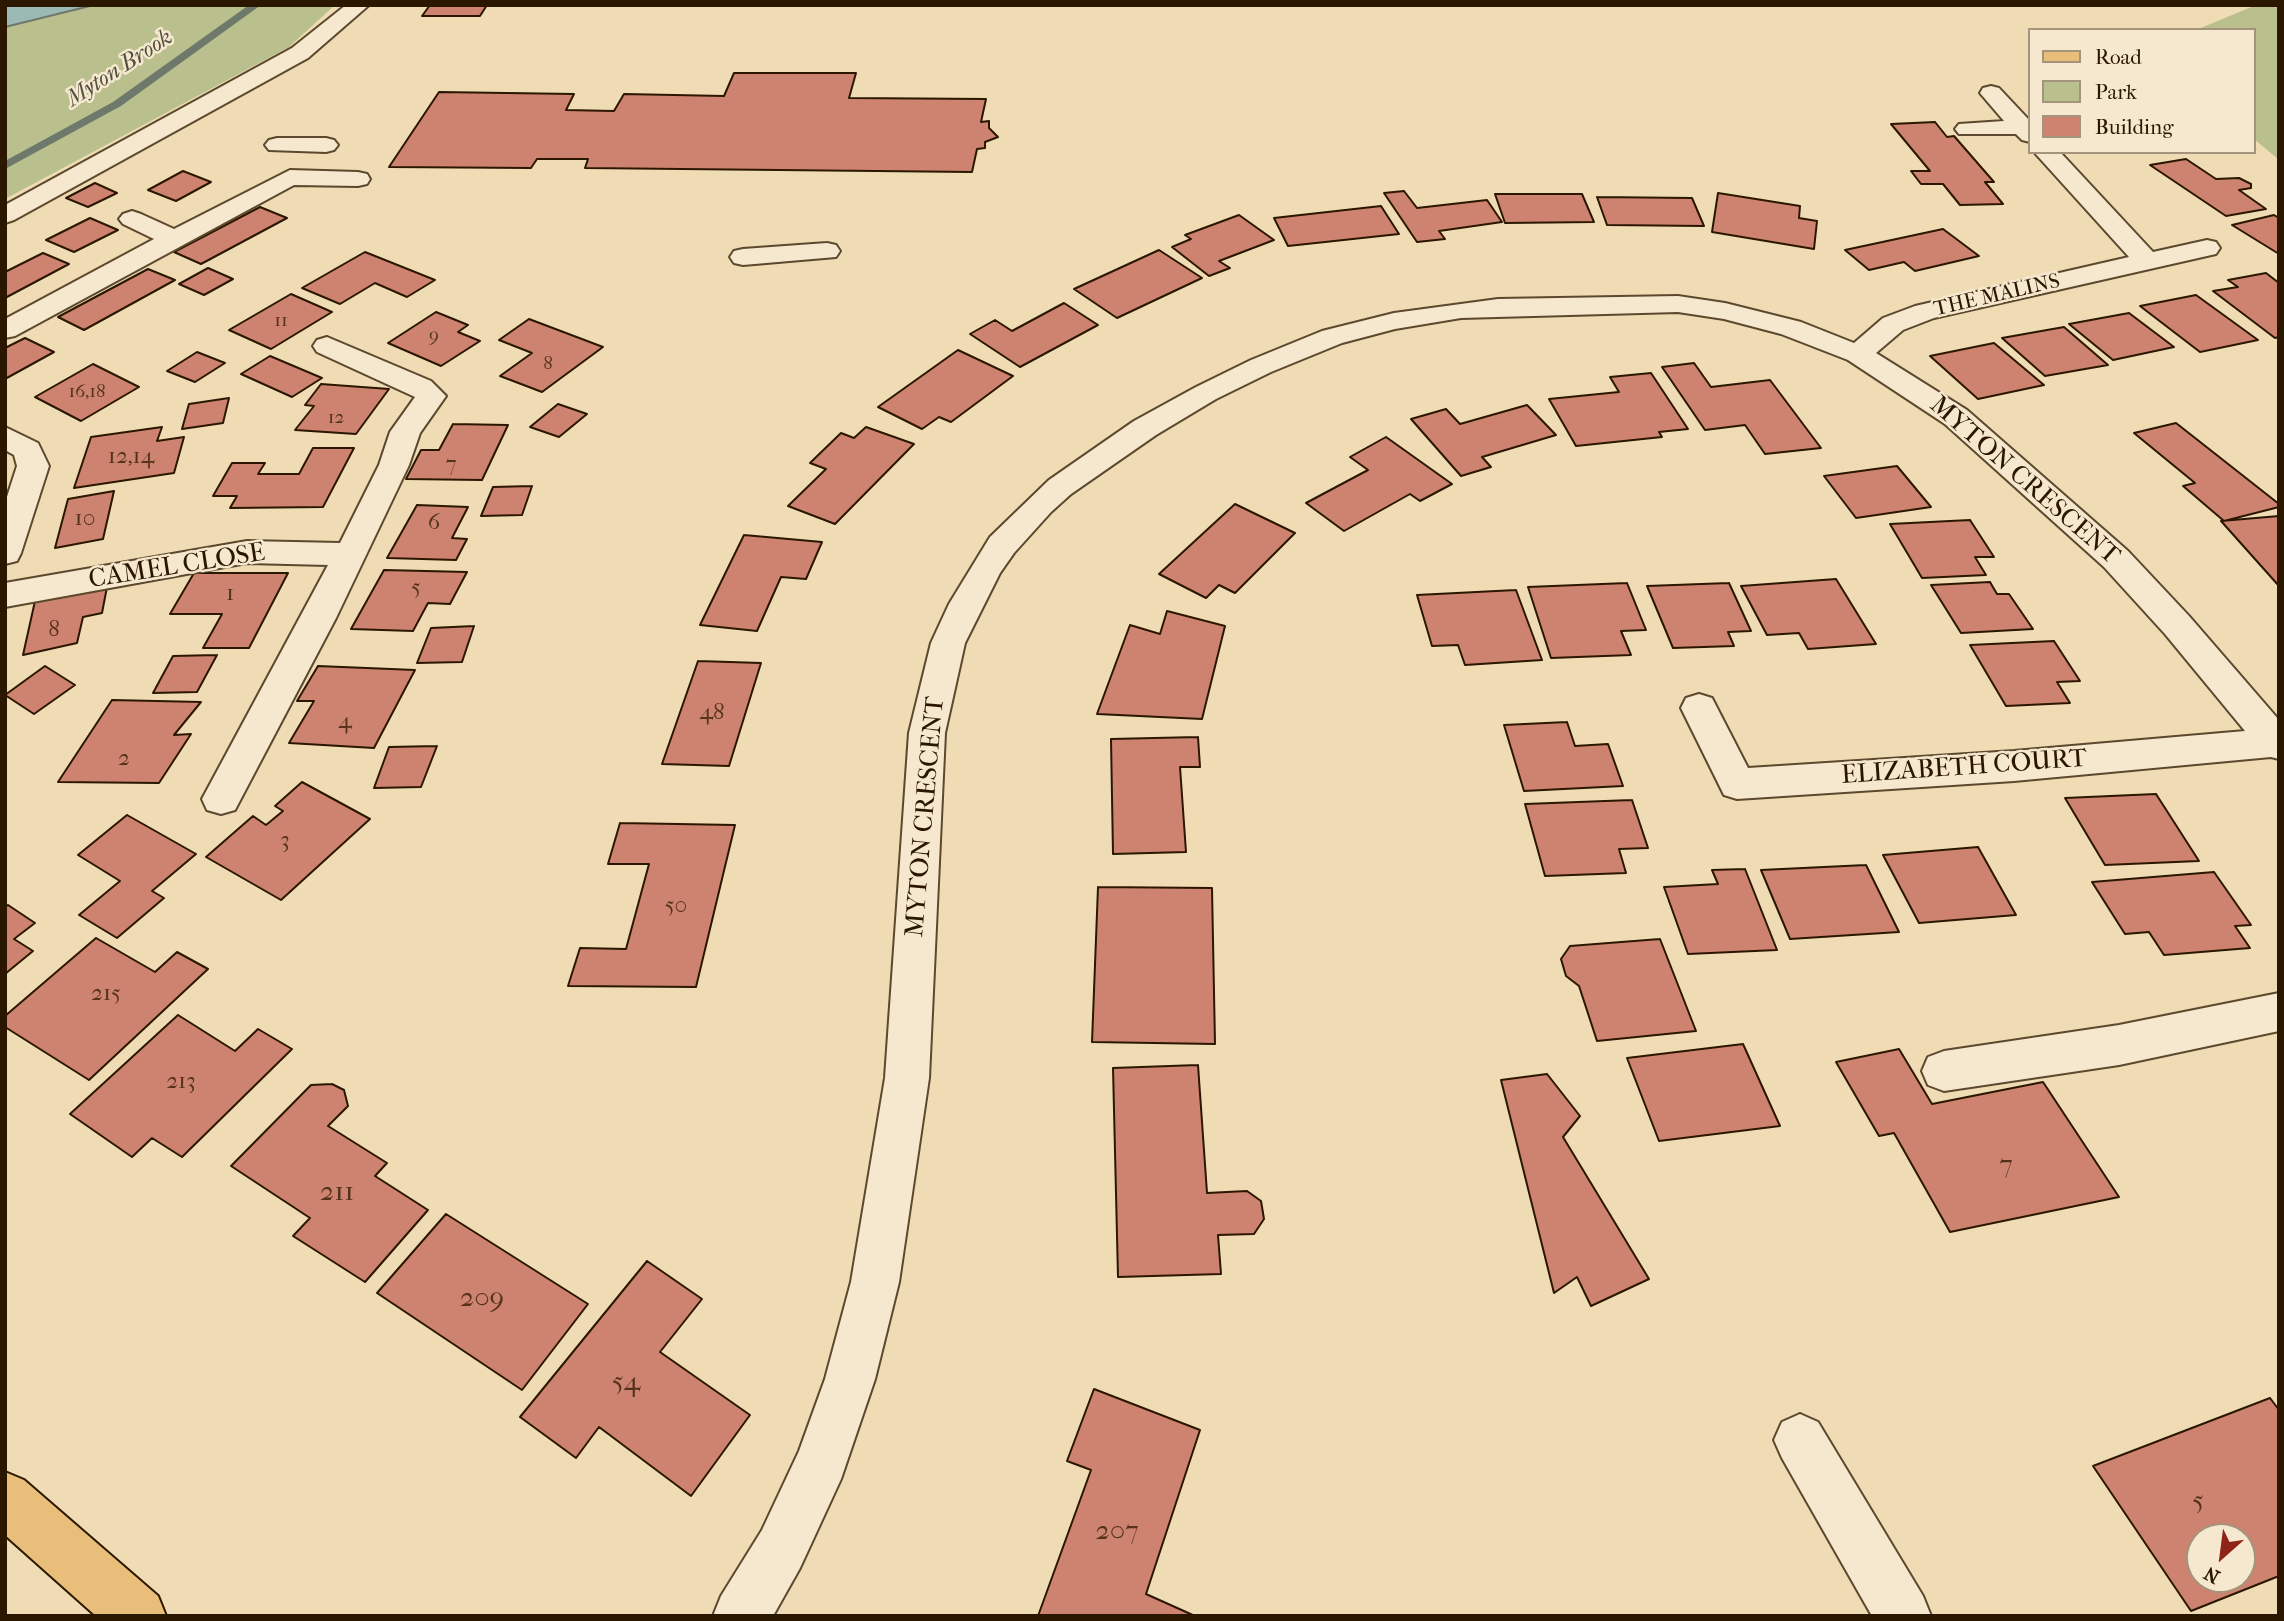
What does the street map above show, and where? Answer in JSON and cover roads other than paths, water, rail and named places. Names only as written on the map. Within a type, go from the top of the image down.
[{"type":"main road","points":[[5,1499],[138,1616]]},
{"type":"street","points":[[5,215],[300,53],[331,31],[359,5]]},
{"type":"street","points":[[1991,93],[2026,131]]},
{"type":"street","points":[[1968,129],[2026,131]]},
{"type":"street","points":[[277,145],[326,145],[305,178]]},
{"type":"street","points":[[2048,154],[2147,261]]},
{"type":"street","points":[[5,330],[290,177],[358,178]]},
{"type":"street","points":[[132,219],[175,239]]},
{"type":"street","name":"THE MALINS","points":[[1858,354],[1893,324],[1925,312],[2207,247]]},
{"type":"street","points":[[743,257],[827,251]]},
{"type":"street","name":"MYTON CRESCENT","points":[[741,1616],[781,1549],[822,1460],[850,1378],[875,1282],[907,1078],[928,733],[948,643],[965,604],[1002,545],[1060,487],[1145,428],[1261,366],[1332,337],[1427,315],[1498,307],[1678,304],[1725,311],[1791,328],[1858,354],[1956,417],[2096,540],[2177,625],[2277,744]]},
{"type":"street","points":[[221,799],[319,618],[394,465],[405,432],[431,396],[421,387],[327,346]]},
{"type":"street","points":[[5,437],[27,450],[33,466],[5,553]]},
{"type":"street","name":"CAMEL CLOSE","points":[[5,595],[247,552],[350,554]]},
{"type":"street","name":"ELIZABETH COURT","points":[[1699,708],[1737,784],[2014,766],[2277,744]]},
{"type":"street","points":[[1944,1070],[2119,1045],[2279,1012]]},
{"type":"street","points":[[1800,1440],[1903,1616]]},
{"type":"water","points":[[5,5],[94,5],[5,27]]},
{"type":"waterway","name":"Myton Brook","points":[[5,166],[117,104],[256,5]]}]
